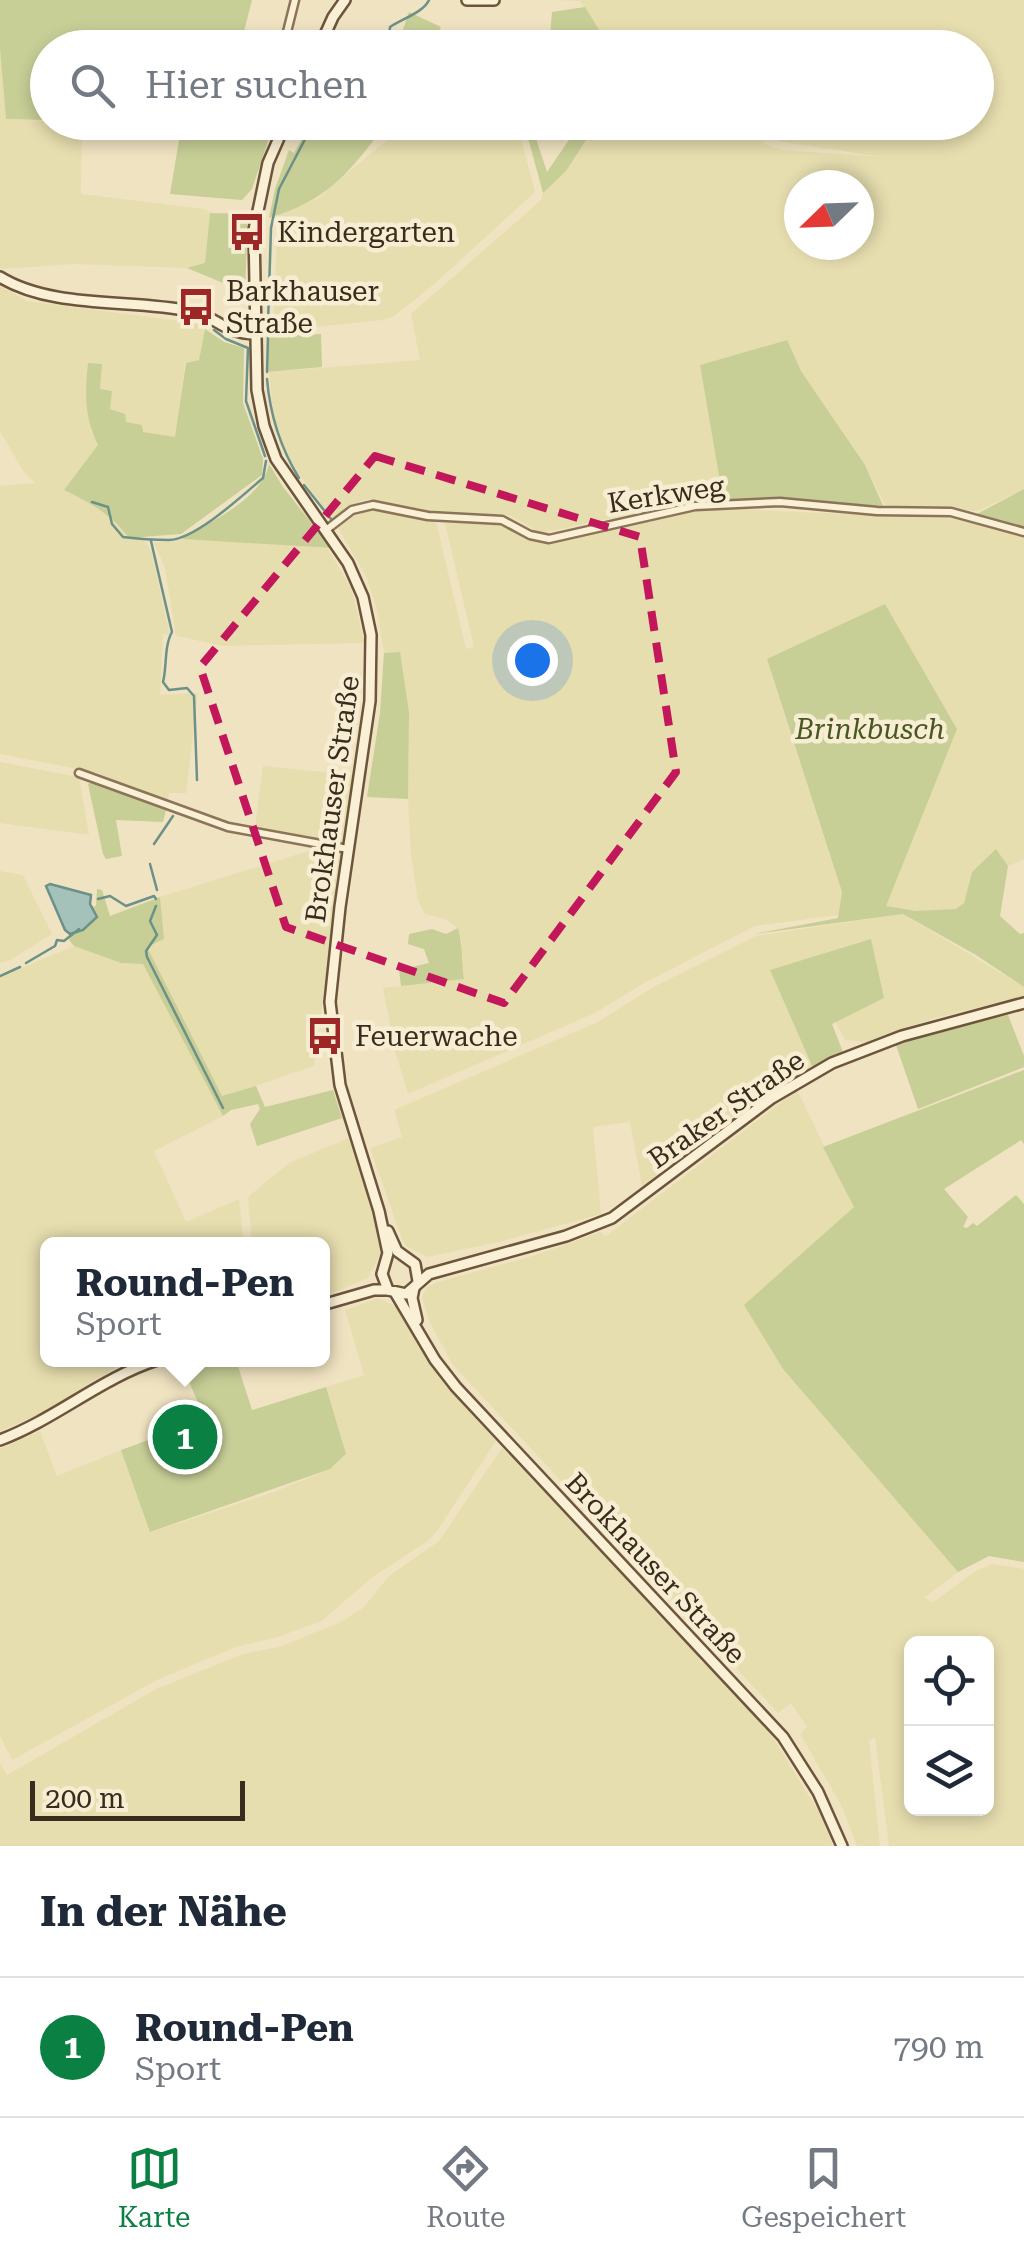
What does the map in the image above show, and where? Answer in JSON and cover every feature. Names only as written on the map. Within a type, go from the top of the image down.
[{"type":"street","points":[[288,30],[295,0]]},
{"type":"street","points":[[327,30],[345,0]]},
{"type":"street","points":[[467,0],[494,0]]},
{"type":"street","name":"Brokhauser Straße","points":[[278,140],[268,163],[254,239],[257,390],[268,439],[292,487],[348,563],[363,598],[372,646],[370,701],[332,966],[332,1032],[340,1084],[379,1210],[396,1251],[404,1258]]},
{"type":"street","points":[[0,276],[29,291],[190,311],[233,332],[255,334]]},
{"type":"street","name":"Kerkweg","points":[[326,530],[352,510],[368,504],[428,516],[502,520],[536,538],[548,539],[695,506],[792,502],[878,511],[951,512],[1024,532]]},
{"type":"street","points":[[79,773],[228,827],[348,849]]},
{"type":"street","name":"Braker Straße","points":[[416,1284],[425,1275],[460,1263],[526,1248],[612,1218],[772,1098],[843,1058],[902,1036],[1024,1003]]},
{"type":"street","name":"Brokhauser Straße","points":[[379,1210],[387,1263]]},
{"type":"street","points":[[330,1302],[376,1282],[387,1263],[404,1258],[415,1264],[416,1284],[406,1294],[342,1298]]},
{"type":"street","name":"Braker Straße","points":[[415,1264],[423,1267],[460,1263]]},
{"type":"street","points":[[382,1274],[392,1292]]},
{"type":"street","name":"Brokhauser Straße","points":[[416,1284],[412,1298],[420,1332]]},
{"type":"street","name":"Brokhauser Straße","points":[[392,1292],[456,1387],[770,1721],[812,1779],[842,1846]]},
{"type":"street","points":[[0,1440],[41,1422],[112,1378],[140,1367]]},
{"type":"highlighted area","points":[[375,456],[640,537],[676,772],[504,1003],[286,927],[200,667]]},
{"type":"shaded area","points":[[551,0],[1024,0],[1024,489],[978,511],[885,505],[865,465],[801,371],[786,340],[700,365],[723,499],[703,499],[541,533],[509,515],[426,511],[369,499],[357,502],[332,519],[293,466],[273,416],[269,372],[420,360],[411,314],[541,200],[586,140],[760,140],[783,150],[883,157],[779,140],[994,140],[994,30],[600,30],[580,1]]},
{"type":"shaded area","points":[[0,49],[6,119],[30,120],[30,140],[82,140],[81,194],[204,209],[210,213],[205,264],[187,268],[74,264],[0,269]]},
{"type":"shaded area","points":[[387,140],[521,140],[535,192],[394,316],[316,327],[273,327],[278,215],[318,198]]},
{"type":"shaded area","points":[[0,286],[27,301],[195,323],[205,329],[199,360],[185,363],[176,437],[90,429],[98,445],[98,506],[129,538],[143,539],[151,550],[170,635],[163,634],[160,695],[198,693],[186,793],[169,793],[167,804],[98,773],[0,754],[0,486],[35,483],[0,431]]},
{"type":"shaded area","points":[[703,508],[963,519],[1024,535],[1024,859],[1008,866],[996,850],[972,872],[964,903],[956,910],[916,911],[885,906],[957,729],[885,605],[767,660],[842,892],[839,915],[755,926],[595,1013],[408,1094],[383,988],[463,979],[462,942],[458,928],[445,919],[425,914],[418,900],[408,799],[409,712],[399,652],[384,653],[367,578],[338,528],[358,513],[370,510],[436,521],[466,649],[474,647],[445,523],[501,525],[547,544]]},
{"type":"shaded area","points":[[182,539],[328,549],[351,588],[365,643],[224,646],[176,636],[165,568],[154,543]]},
{"type":"shaded area","points":[[0,762],[79,777],[89,835],[0,823]]},
{"type":"shaded area","points":[[263,766],[352,775],[345,843],[255,827]]},
{"type":"shaded area","points":[[315,849],[342,854],[314,1066],[222,1097],[146,947],[164,939],[160,897]]},
{"type":"shaded area","points":[[0,871],[23,875],[52,934],[0,963]]},
{"type":"shaded area","points":[[903,914],[1024,987],[1024,996],[931,1019],[866,1042],[845,1040],[835,1021],[884,998],[770,970],[812,1066],[773,1087],[642,1186],[630,1122],[593,1127],[601,1214],[427,1257],[406,1246],[370,1148],[402,1137],[394,1110],[598,1022],[655,986],[756,936]]},
{"type":"shaded area","points":[[74,946],[121,963],[143,964],[223,1116],[154,1151],[186,1222],[239,1199],[243,1237],[40,1237],[40,1367],[116,1367],[39,1415],[0,1431],[0,977]]},
{"type":"shaded area","points":[[797,1090],[854,1207],[788,1268],[783,1369],[958,1572],[925,1597],[932,1603],[974,1572],[993,1564],[1024,1569],[1024,1846],[889,1846],[875,1737],[869,1741],[880,1846],[857,1846],[841,1805],[800,1734],[807,1727],[791,1703],[778,1713],[453,1365],[429,1321],[422,1297],[427,1287],[600,1232],[606,1236]]},
{"type":"shaded area","points":[[349,1138],[381,1252],[368,1278],[330,1294],[330,1237],[251,1237],[248,1197],[289,1163]]},
{"type":"shaded area","points":[[378,1298],[396,1306],[439,1376],[496,1441],[437,1531],[371,1578],[323,1620],[236,1647],[157,1680],[12,1760],[0,1736],[0,1449],[40,1431],[57,1476],[121,1450],[151,1532],[274,1492],[330,1469],[346,1455],[326,1387],[364,1375],[345,1310]]},
{"type":"shaded area","points":[[502,1448],[772,1736],[820,1814],[833,1846],[0,1846],[0,1763],[7,1775],[156,1689],[243,1654],[279,1647],[341,1622],[363,1608],[389,1576],[439,1541]]},
{"type":"green space","points":[[0,0],[252,0],[244,30],[30,30],[30,120],[6,119]]},
{"type":"green space","points":[[585,7],[599,30],[550,30],[552,12]]},
{"type":"green space","points":[[409,12],[441,27],[440,30],[403,30]]},
{"type":"green space","points":[[179,140],[268,140],[252,189],[242,200],[170,194]]},
{"type":"green space","points":[[301,140],[374,140],[324,192],[269,218],[289,150],[294,153]]},
{"type":"green space","points":[[529,140],[537,140],[547,172],[569,140],[586,140],[566,171],[543,193]]},
{"type":"green space","points":[[210,213],[248,214],[245,292],[187,268],[205,263]]},
{"type":"green space","points":[[205,329],[224,342],[244,348],[243,403],[263,459],[262,475],[181,534],[129,538],[100,510],[64,490],[98,445],[87,405],[88,363],[102,364],[100,389],[112,391],[110,409],[125,414],[126,422],[142,425],[143,432],[175,437],[186,363],[199,360]]},
{"type":"green space","points":[[321,334],[322,367],[267,372],[269,336]]},
{"type":"green space","points":[[787,340],[801,371],[865,465],[885,510],[753,506],[754,500],[723,499],[700,365]]},
{"type":"green space","points":[[269,464],[331,548],[182,539],[246,498],[257,488]]},
{"type":"green space","points":[[1024,489],[1024,535],[996,527],[997,521],[975,515]]},
{"type":"green space","name":"Brinkbusch","points":[[885,604],[957,729],[886,906],[916,911],[956,909],[964,903],[972,872],[996,849],[1008,866],[1000,916],[1020,934],[1024,933],[1024,987],[903,914],[754,934],[838,918],[842,892],[767,659]]},
{"type":"green space","points":[[400,652],[409,712],[408,799],[367,797],[380,713],[384,653]]},
{"type":"green space","points":[[94,781],[166,810],[163,822],[116,820],[122,856],[106,859],[88,784]]},
{"type":"green space","points":[[97,889],[102,890],[110,916],[160,897],[164,939],[147,947],[222,1096],[256,1086],[265,1107],[333,1090],[342,1118],[257,1146],[250,1124],[260,1109],[258,1104],[231,1110],[223,1116],[143,964],[121,963],[74,946],[69,940],[86,908],[96,906]]},
{"type":"green space","points":[[458,928],[464,979],[401,986],[399,970],[429,963],[424,949],[408,944],[409,934],[432,929],[446,934]]},
{"type":"green space","points":[[871,939],[884,998],[832,1024],[843,1052],[813,1068],[770,970]]},
{"type":"green space","points":[[1008,1015],[1024,1056],[1024,1067],[918,1109],[895,1042]]},
{"type":"green space","points":[[1024,1070],[1024,1144],[1021,1140],[944,1189],[968,1217],[963,1227],[967,1228],[973,1223],[977,1226],[1016,1195],[1024,1204],[1024,1562],[989,1556],[958,1572],[783,1369],[744,1305],[854,1207],[823,1147]]},
{"type":"green space","points":[[183,1367],[238,1367],[252,1410],[326,1387],[346,1454],[330,1469],[150,1532],[121,1450],[165,1434],[175,1452],[187,1445],[178,1439],[180,1432],[184,1429],[192,1435],[191,1443],[196,1440],[190,1425],[204,1417]]},
{"type":"water","points":[[46,886],[91,895],[90,904],[97,917],[83,930],[70,934]]},
{"type":"waterway","points":[[390,30],[429,0]]},
{"type":"waterway","points":[[268,324],[271,228],[279,189],[305,140]]},
{"type":"waterway","points":[[214,330],[248,348],[246,401],[265,456]]},
{"type":"waterway","points":[[267,372],[268,336]]},
{"type":"waterway","points":[[267,379],[277,430],[299,478]]},
{"type":"waterway","points":[[92,502],[108,507],[112,524],[123,537],[180,538],[219,515],[263,478],[266,461]]},
{"type":"waterway","points":[[304,485],[331,519]]},
{"type":"waterway","points":[[151,541],[172,632],[163,682],[169,690],[187,688],[194,696],[197,780]]},
{"type":"waterway","points":[[154,844],[173,816]]},
{"type":"waterway","points":[[150,864],[157,890]]},
{"type":"waterway","points":[[98,899],[110,896],[126,906],[154,896],[156,899]]},
{"type":"waterway","points":[[156,906],[150,921],[157,935],[146,951],[147,957],[223,1108]]},
{"type":"waterway","points":[[26,963],[79,929]]},
{"type":"waterway","points":[[0,976],[20,967]]},
{"type":"place","name":"Kindergarten","points":[[247,232]]},
{"type":"place","name":"Barkhauser Straße","points":[[196,307]]},
{"type":"place","name":"Feuerwache","points":[[325,1036]]},
{"type":"place","name":"Round-Pen","points":[[185,1437]]}]
